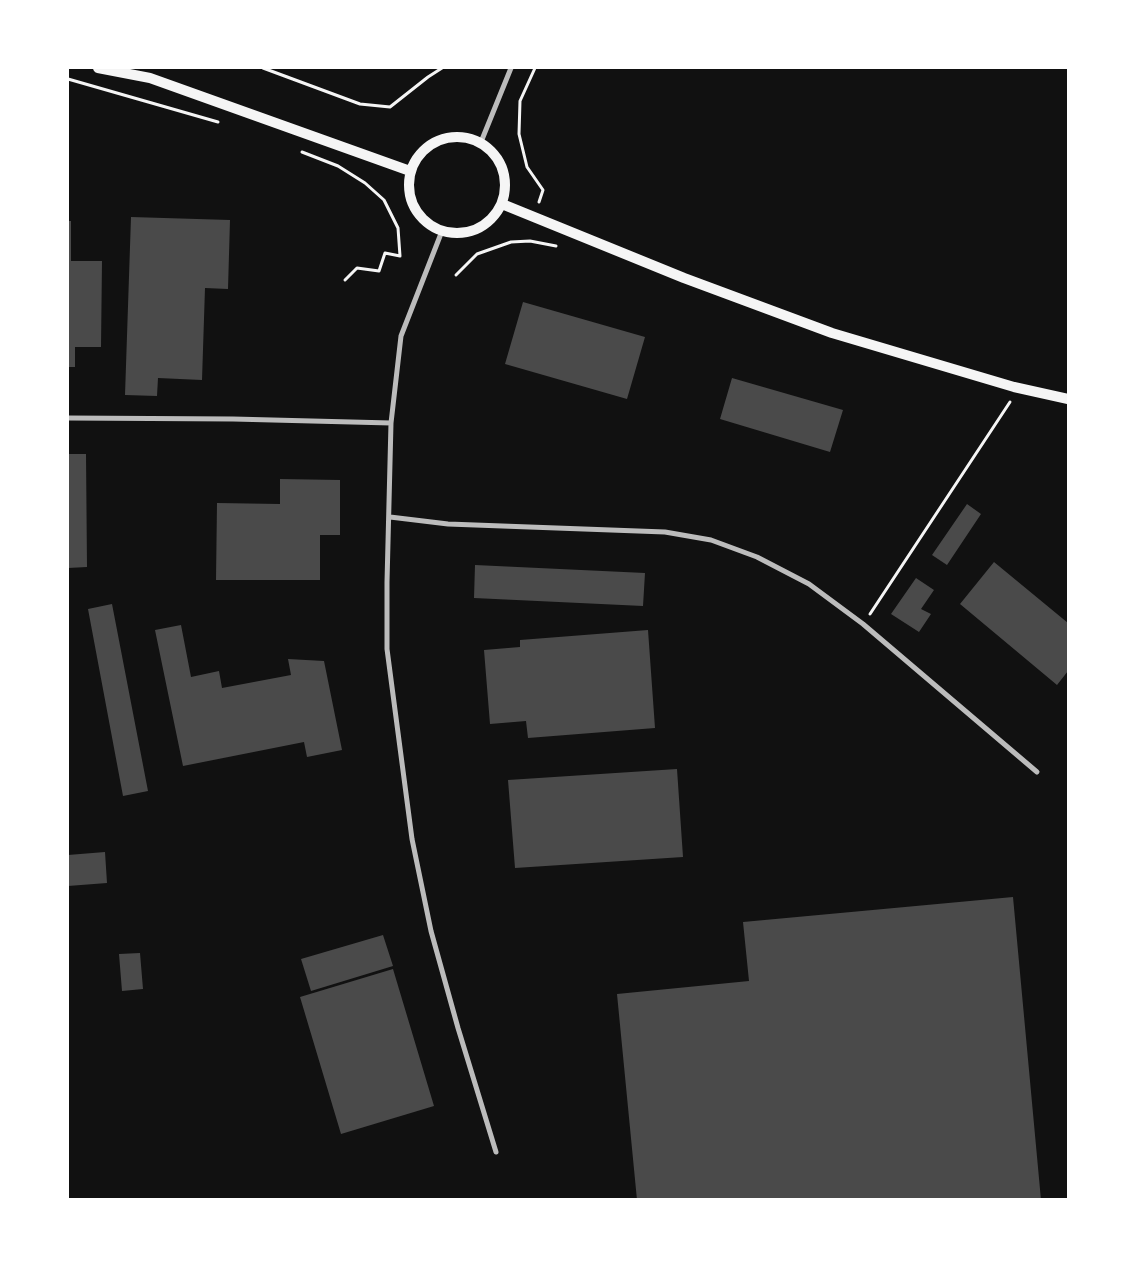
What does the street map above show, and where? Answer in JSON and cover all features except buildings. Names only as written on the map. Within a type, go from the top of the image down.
[{"type":"main road","points":[[98,68],[150,78],[410,171]]},
{"type":"main road","points":[[447,137],[464,137],[481,142],[492,151],[500,163],[505,176],[502,204],[494,217],[482,226],[469,232],[454,234],[442,231],[424,220],[413,206],[408,189],[410,171],[418,156],[431,144],[447,137]]},
{"type":"main road","points":[[502,204],[684,278],[832,333],[1014,387],[1068,399]]},
{"type":"street","points":[[481,142],[511,68]]},
{"type":"street","points":[[442,231],[401,336],[391,423],[387,582],[388,649],[412,839],[431,931],[496,1152]]},
{"type":"street","points":[[68,418],[233,419],[391,423]]},
{"type":"street","points":[[390,517],[448,524],[665,532],[711,540],[756,557],[809,584],[863,624],[1037,772]]},
{"type":"path","points":[[263,68],[360,104],[390,107],[442,68]]},
{"type":"path","points":[[456,276],[476,254],[511,242],[530,241],[543,190],[528,167],[519,134],[520,100],[535,68]]},
{"type":"path","points":[[68,79],[220,123]]},
{"type":"path","points":[[302,152],[338,166],[365,184],[384,200],[398,228],[400,256],[385,253],[379,271],[357,268],[345,280]]},
{"type":"path","points":[[863,624],[1010,402],[1014,387]]}]
